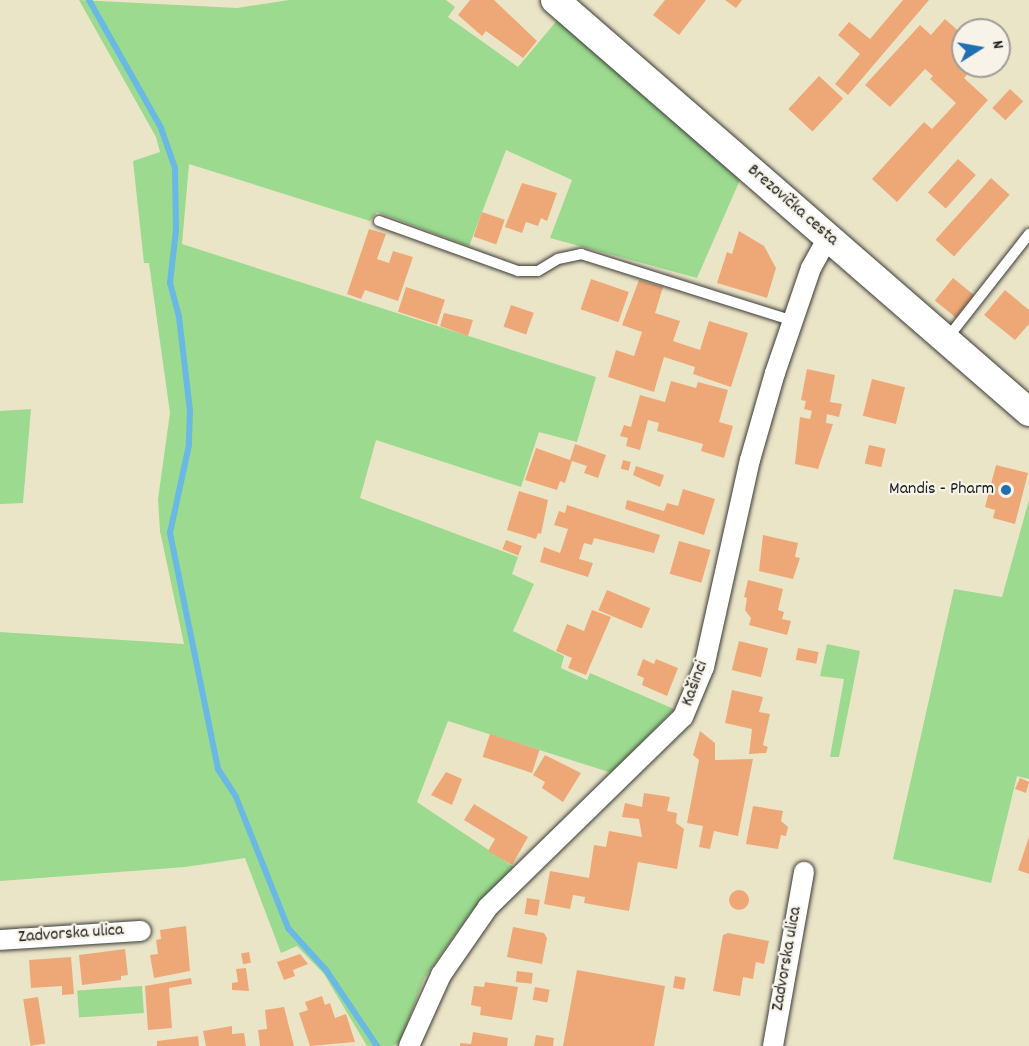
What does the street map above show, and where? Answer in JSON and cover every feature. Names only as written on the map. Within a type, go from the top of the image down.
[{"type":"main road","name":"Brezovička cesta","points":[[555,0],[1029,412]]},
{"type":"street","name":"Kašinci","points":[[410,1046],[441,975],[488,906],[683,717],[704,667],[750,460],[793,321],[815,259],[828,237]]},
{"type":"street","name":"Zadvorska ulica","points":[[772,1046],[804,872]]},
{"type":"street","name":"Zadvorska ulica","points":[[0,940],[141,931]]},
{"type":"lane","points":[[379,221],[518,271],[538,272],[558,259],[581,254],[793,321]]},
{"type":"lane","points":[[946,340],[1029,234]]},
{"type":"green space","points":[[79,0],[237,8],[289,0],[446,0],[455,7],[448,17],[518,67],[559,18],[740,180],[697,278],[550,238],[572,180],[506,150],[469,246],[377,212],[370,221],[189,164],[182,244],[596,377],[577,442],[539,432],[521,487],[376,440],[360,498],[518,557],[512,574],[534,584],[513,631],[564,656],[561,668],[587,680],[590,673],[674,709],[612,773],[448,721],[417,802],[514,867],[471,912],[424,979],[400,1042],[393,1046],[367,1046],[324,974],[297,946],[281,953],[245,858],[185,867],[0,881],[0,632],[184,644],[160,531],[158,499],[170,413],[149,263],[144,263],[133,161],[160,152],[156,137]]},
{"type":"green space","points":[[31,409],[23,503],[0,504],[0,411]]},
{"type":"green space","points":[[1029,500],[1029,779],[1017,776],[991,883],[893,859],[954,589],[1002,597]]},
{"type":"green space","points":[[827,644],[860,651],[839,757],[830,757],[844,679],[820,676]]},
{"type":"green space","points":[[142,986],[144,1013],[79,1017],[77,991]]},
{"type":"building","points":[[470,0],[494,0],[537,41],[523,58],[486,31],[482,36],[458,15]]},
{"type":"building","points":[[665,0],[706,0],[679,35],[653,15]]},
{"type":"building","points":[[725,0],[742,0],[736,8]]},
{"type":"building","points":[[903,0],[929,0],[848,95],[835,84],[860,54],[838,35],[849,22],[870,39]]},
{"type":"building","points":[[945,19],[951,24],[951,78],[964,78],[988,100],[897,202],[872,179],[924,122],[932,129],[956,103],[930,79],[933,76],[925,69],[890,107],[865,85],[920,25],[931,35]]},
{"type":"building","points":[[819,76],[843,99],[812,131],[788,109]]},
{"type":"building","points":[[1010,89],[1023,101],[1005,120],[992,108]]},
{"type":"building","points":[[958,159],[976,175],[946,209],[928,192]]},
{"type":"building","points":[[991,178],[1010,195],[954,256],[935,240]]},
{"type":"building","points":[[522,183],[557,193],[547,221],[541,218],[538,226],[526,222],[522,233],[505,227]]},
{"type":"building","points":[[482,212],[505,220],[496,244],[474,237]]},
{"type":"building","points":[[369,229],[386,234],[377,259],[389,263],[393,251],[413,257],[398,301],[365,290],[361,299],[347,294]]},
{"type":"building","points":[[739,231],[764,246],[776,268],[767,298],[717,283],[727,252],[732,254]]},
{"type":"building","points":[[953,278],[974,295],[956,318],[935,301]]},
{"type":"building","points":[[591,279],[629,292],[618,322],[581,309]]},
{"type":"building","points":[[639,280],[663,287],[655,313],[680,321],[673,341],[700,350],[709,321],[748,333],[731,387],[693,374],[695,367],[664,357],[654,392],[608,377],[616,350],[634,356],[642,332],[622,325]]},
{"type":"building","points":[[406,287],[445,300],[437,324],[398,312]]},
{"type":"building","points":[[1005,290],[1029,310],[1029,324],[1015,340],[984,315]]},
{"type":"building","points":[[511,305],[534,313],[526,335],[504,327]]},
{"type":"building","points":[[444,313],[473,320],[468,336],[440,326]]},
{"type":"building","points":[[807,369],[835,375],[830,402],[842,404],[839,417],[827,414],[826,423],[833,424],[818,469],[795,464],[800,417],[810,419],[812,411],[804,409],[806,401],[801,400]]},
{"type":"building","points":[[872,379],[905,387],[896,424],[863,416]]},
{"type":"building","points":[[671,381],[696,388],[698,382],[728,390],[719,422],[733,426],[724,458],[701,451],[703,444],[657,431],[659,423],[648,420],[640,450],[626,446],[628,438],[620,436],[624,425],[631,427],[640,395],[665,402]]},
{"type":"building","points":[[575,444],[606,455],[598,478],[584,473],[587,466],[572,461],[565,483],[560,481],[557,490],[525,480],[536,448],[570,460]]},
{"type":"building","points":[[869,445],[886,449],[881,467],[865,464]]},
{"type":"building","points":[[623,460],[631,462],[629,471],[621,469]]},
{"type":"building","name":"Mandis - Pharm","points":[[996,465],[1028,473],[1015,524],[993,518],[995,510],[985,507]]},
{"type":"building","points":[[636,466],[664,475],[660,487],[633,475]]},
{"type":"building","points":[[683,489],[715,499],[704,535],[625,509],[627,500],[664,511],[667,503],[678,506]]},
{"type":"building","points":[[519,491],[548,500],[541,534],[538,533],[536,539],[507,530]]},
{"type":"building","points":[[567,505],[660,535],[654,553],[594,538],[592,545],[584,543],[579,559],[593,563],[588,577],[540,562],[544,547],[560,553],[568,529],[554,525],[559,511],[565,513]]},
{"type":"building","points":[[763,535],[798,543],[795,557],[800,558],[793,579],[759,571]]},
{"type":"building","points":[[506,540],[522,546],[518,555],[502,549]]},
{"type":"building","points":[[679,541],[711,550],[701,583],[670,574]]},
{"type":"building","points":[[748,580],[783,589],[778,610],[784,612],[782,619],[791,621],[787,635],[749,625],[751,618],[745,610],[747,598],[744,597]]},
{"type":"building","points":[[607,590],[650,608],[642,629],[598,610]]},
{"type":"building","points":[[592,610],[611,617],[586,675],[568,668],[572,658],[556,651],[567,624],[584,631]]},
{"type":"building","points":[[739,641],[768,648],[761,677],[732,670]]},
{"type":"building","points":[[798,648],[819,652],[816,664],[796,660]]},
{"type":"building","points":[[643,659],[654,664],[656,659],[678,668],[667,696],[642,685],[644,678],[637,675]]},
{"type":"building","points":[[732,690],[763,697],[759,712],[770,714],[763,745],[768,747],[766,753],[749,754],[752,729],[725,723]]},
{"type":"building","points":[[700,731],[715,743],[715,760],[753,759],[738,836],[714,831],[710,849],[699,847],[703,826],[687,823],[699,760],[693,755]]},
{"type":"building","points":[[490,734],[539,750],[532,773],[483,757]]},
{"type":"building","points":[[545,755],[581,773],[563,802],[542,788],[545,782],[533,775]]},
{"type":"building","points":[[446,772],[462,779],[452,805],[431,795]]},
{"type":"building","points":[[1020,778],[1029,782],[1026,793],[1015,789]]},
{"type":"building","points":[[644,793],[670,797],[667,811],[677,813],[676,823],[684,829],[677,869],[638,862],[629,911],[584,903],[585,897],[573,895],[570,909],[544,904],[550,871],[589,878],[594,845],[606,847],[609,831],[642,837],[639,819],[622,817],[625,803],[642,807]]},
{"type":"building","points":[[474,804],[528,837],[512,865],[488,851],[495,839],[464,820]]},
{"type":"building","points":[[753,806],[783,811],[781,821],[788,827],[786,836],[781,835],[778,849],[746,844]]},
{"type":"building","points":[[1029,837],[1029,874],[1018,870]]},
{"type":"building","points":[[739,890],[746,893],[749,900],[746,907],[739,910],[732,907],[729,900],[732,893]]},
{"type":"building","points":[[527,898],[540,900],[537,916],[524,914]]},
{"type":"building","points":[[186,926],[190,971],[154,978],[150,955],[158,954],[156,940],[161,939],[160,930]]},
{"type":"building","points":[[513,927],[544,933],[547,938],[542,964],[507,957]]},
{"type":"building","points":[[728,933],[769,941],[764,964],[756,962],[753,979],[743,977],[740,996],[713,991],[723,935]]},
{"type":"building","points":[[125,949],[128,975],[121,976],[121,980],[82,985],[79,955]]},
{"type":"building","points":[[249,952],[251,963],[243,964],[241,953]]},
{"type":"building","points":[[300,954],[308,964],[293,970],[295,976],[284,980],[277,962]]},
{"type":"building","points":[[71,957],[74,994],[62,995],[62,986],[31,988],[29,960]]},
{"type":"building","points":[[246,968],[249,991],[232,990],[232,983],[238,982],[236,969]]},
{"type":"building","points":[[577,970],[665,986],[654,1046],[563,1046]]},
{"type":"building","points":[[517,971],[533,973],[532,984],[516,982]]},
{"type":"building","points":[[675,976],[686,978],[684,990],[673,988]]},
{"type":"building","points":[[191,978],[192,984],[169,988],[172,1028],[148,1030],[145,986]]},
{"type":"building","points":[[485,982],[518,987],[512,1020],[480,1015],[481,1007],[471,1005],[474,986],[484,987]]},
{"type":"building","points":[[535,987],[550,990],[547,1003],[533,1000]]},
{"type":"building","points":[[322,996],[325,1005],[330,1003],[335,1018],[346,1014],[355,1042],[310,1046],[299,1013],[308,1010],[305,1002]]},
{"type":"building","points":[[38,997],[45,1043],[31,1046],[23,999]]},
{"type":"building","points":[[284,1007],[294,1046],[260,1046],[258,1030],[267,1029],[265,1010]]},
{"type":"building","points":[[232,1026],[232,1034],[244,1033],[246,1046],[206,1046],[203,1031]]},
{"type":"building","points":[[473,1032],[508,1038],[507,1046],[460,1046],[460,1043],[471,1044]]},
{"type":"building","points":[[536,1035],[554,1038],[553,1046],[534,1046]]},
{"type":"building","points":[[198,1036],[199,1046],[157,1046],[157,1041]]},
{"type":"waterway","points":[[89,0],[161,128],[175,168],[176,230],[170,283],[179,317],[190,410],[189,445],[170,533],[218,769],[236,797],[288,928],[326,970],[377,1046]]},
{"type":"place","name":"Mandis - Pharm","points":[[1006,490]]}]
